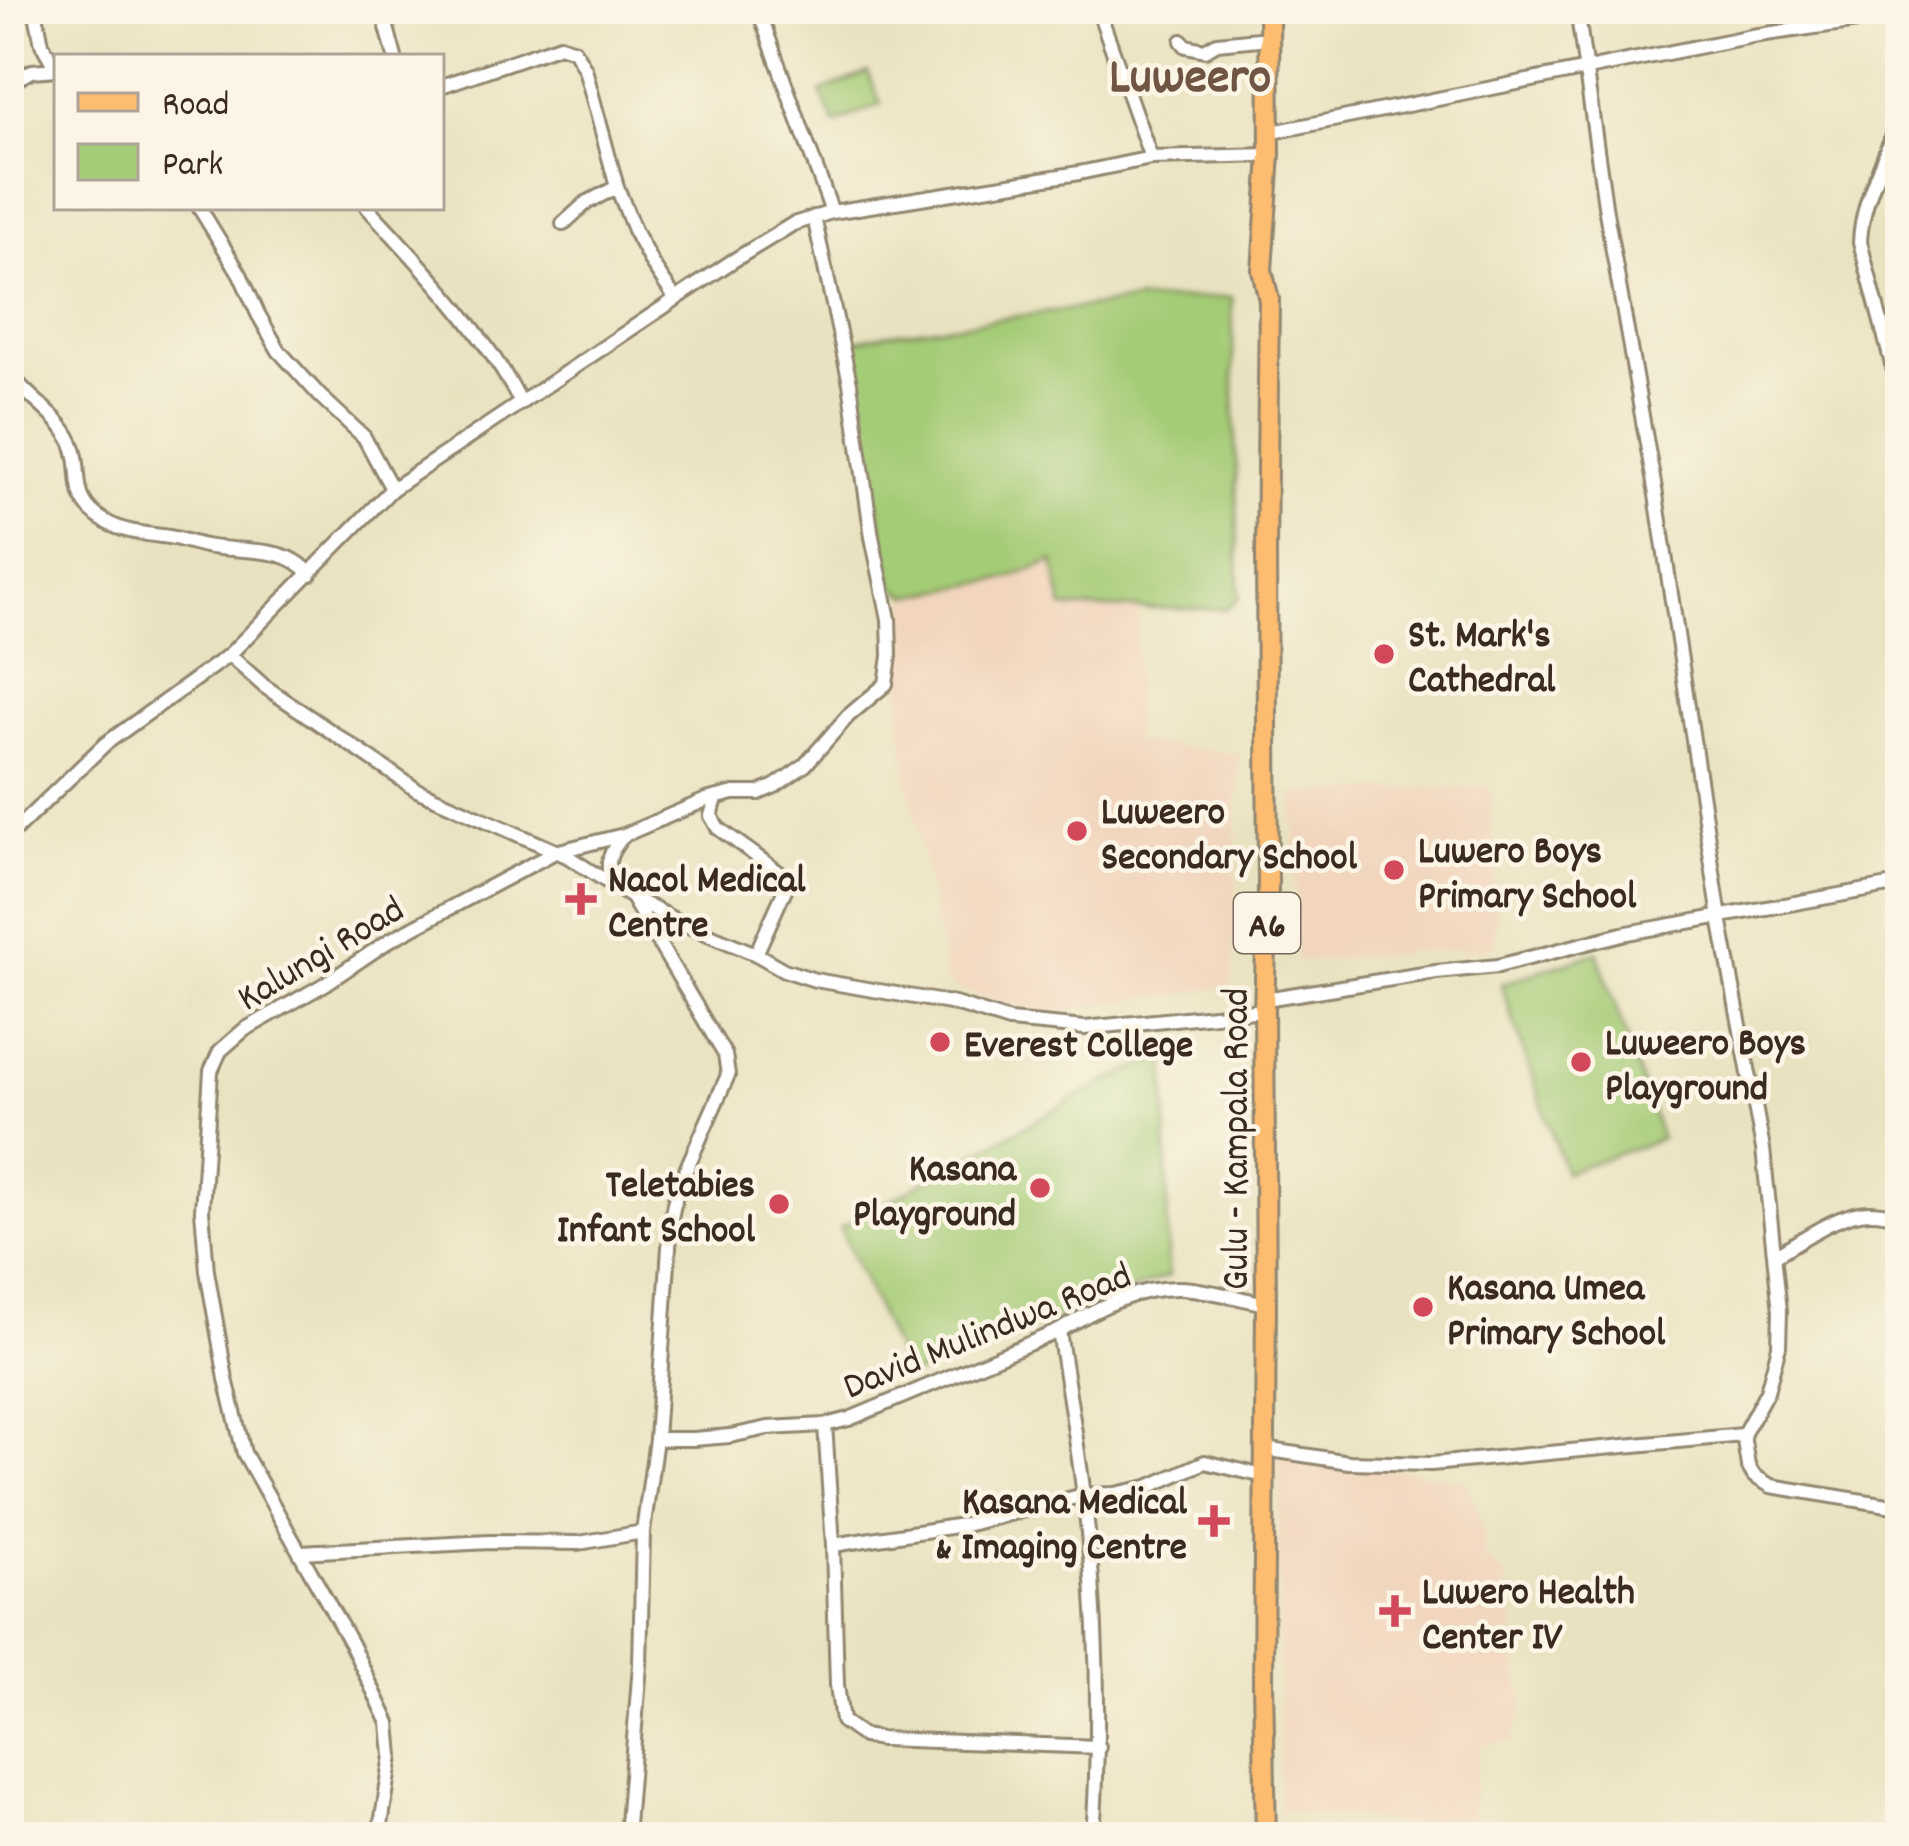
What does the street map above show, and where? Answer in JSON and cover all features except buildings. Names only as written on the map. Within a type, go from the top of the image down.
[{"type":"main road","name":"Gulu - Kampala Road","points":[[1266,1837],[1269,300],[1262,270],[1270,154],[1269,9]]},
{"type":"street","points":[[35,9],[43,44],[54,65]]},
{"type":"street","points":[[382,9],[394,54]]},
{"type":"street","points":[[758,9],[832,212]]},
{"type":"street","points":[[1098,9],[1151,158]]},
{"type":"street","points":[[1577,9],[1720,918],[1763,1149],[1780,1311],[1779,1346],[1767,1391],[1743,1435],[1748,1466],[1760,1482],[1771,1486],[1900,1507]]},
{"type":"street","points":[[1268,133],[1752,36],[1898,13]]},
{"type":"street","points":[[1182,41],[1205,50],[1217,43],[1268,38]]},
{"type":"street","points":[[32,71],[43,44]]},
{"type":"street","points":[[444,85],[560,45],[574,50],[585,69],[617,187],[634,230],[675,298]]},
{"type":"street","points":[[9,83],[32,71],[54,69]]},
{"type":"street","points":[[1900,100],[1890,143],[1866,202],[1860,242],[1900,395]]},
{"type":"street","points":[[9,836],[105,744],[229,655],[392,489],[793,224],[832,212],[1151,158],[1270,154]]},
{"type":"street","points":[[563,224],[586,203],[617,187]]},
{"type":"street","points":[[201,210],[279,351],[364,437],[392,489]]},
{"type":"street","points":[[370,210],[476,330],[521,403]]},
{"type":"street","points":[[555,852],[624,835],[716,798],[759,793],[805,765],[888,677],[890,619],[872,537],[839,326],[814,218]]},
{"type":"street","points":[[9,372],[65,430],[74,448],[84,501],[108,524],[206,546],[276,555],[300,563],[310,574]]},
{"type":"street","points":[[229,655],[264,686],[417,790],[584,865],[681,923],[802,977],[934,1000],[1025,1024],[1085,1028],[1265,1005],[1436,972],[1498,966],[1622,934],[1900,884]]},
{"type":"street","points":[[716,798],[711,816],[718,828],[781,874],[787,885],[757,954]]},
{"type":"street","points":[[611,883],[607,861],[624,835]]},
{"type":"street","name":"Kalungi Road","points":[[300,1552],[244,1453],[226,1378],[207,1271],[202,1210],[211,1071],[220,1051],[244,1030],[390,940],[555,852]]},
{"type":"street","points":[[626,1837],[640,1665],[643,1532],[656,1438],[671,1218],[677,1190],[724,1089],[728,1065],[632,897]]},
{"type":"street","points":[[1775,1256],[1855,1214],[1900,1215]]},
{"type":"street","name":"David Mulindwa Road","points":[[656,1438],[693,1439],[825,1425],[872,1411],[1138,1293],[1194,1289],[1266,1304]]},
{"type":"street","points":[[1059,1331],[1084,1495],[1098,1673],[1093,1837]]},
{"type":"street","points":[[825,1425],[842,1720],[863,1736],[881,1739],[1099,1747]]},
{"type":"street","points":[[1264,1449],[1348,1462],[1431,1464],[1743,1435]]},
{"type":"street","points":[[833,1545],[969,1524],[1084,1495],[1148,1487],[1204,1462],[1264,1476]]},
{"type":"street","points":[[379,1837],[392,1756],[388,1724],[300,1552],[490,1542],[579,1543],[643,1532]]},
{"type":"shaded area","name":"Luweero Secondary School","points":[[1054,560],[1063,608],[1138,609],[1133,741],[1239,754],[1232,986],[1039,1013],[948,986],[906,773],[896,624],[909,596],[1010,578]]},
{"type":"shaded area","name":"Luwero Boys Primary School","points":[[1491,787],[1496,946],[1297,961],[1294,793]]},
{"type":"shaded area","name":"Luwero Health Center IV","points":[[1279,1449],[1466,1481],[1484,1529],[1485,1560],[1506,1575],[1523,1705],[1512,1741],[1480,1744],[1469,1829],[1279,1811]]},
{"type":"green space","points":[[868,72],[881,104],[835,124],[821,92]]},
{"type":"green space","points":[[1232,297],[1239,598],[1225,609],[1063,608],[1054,561],[1010,578],[909,596],[891,584],[850,342],[1133,301]]},
{"type":"green space","name":"Luweero Boys Playground","points":[[1597,952],[1661,1139],[1565,1172],[1501,984]]},
{"type":"green space","name":"Kasana Playground","points":[[1166,1056],[1168,1276],[907,1377],[840,1228],[1105,1082]]},
{"type":"place","name":"St. Mark's Cathedral","points":[[1384,654]]},
{"type":"place","name":"Luweero Secondary School","points":[[1077,831]]},
{"type":"place","name":"Luwero Boys Primary School","points":[[1394,870]]},
{"type":"place","name":"Nacol Medical Centre","points":[[581,899]]},
{"type":"place","name":"Everest College","points":[[940,1042]]},
{"type":"place","name":"Luweero Boys Playground","points":[[1581,1062]]},
{"type":"place","name":"Kasana Playground","points":[[1040,1188]]},
{"type":"place","name":"Teletabies Infant School","points":[[779,1204]]},
{"type":"place","name":"Kasana Umea Primary School","points":[[1423,1307]]},
{"type":"place","name":"Kasana Medical & Imaging Centre","points":[[1214,1521]]},
{"type":"place","name":"Luwero Health Center IV","points":[[1395,1611]]},
{"type":"district","name":"Luweero","points":[[1190,73]]}]
